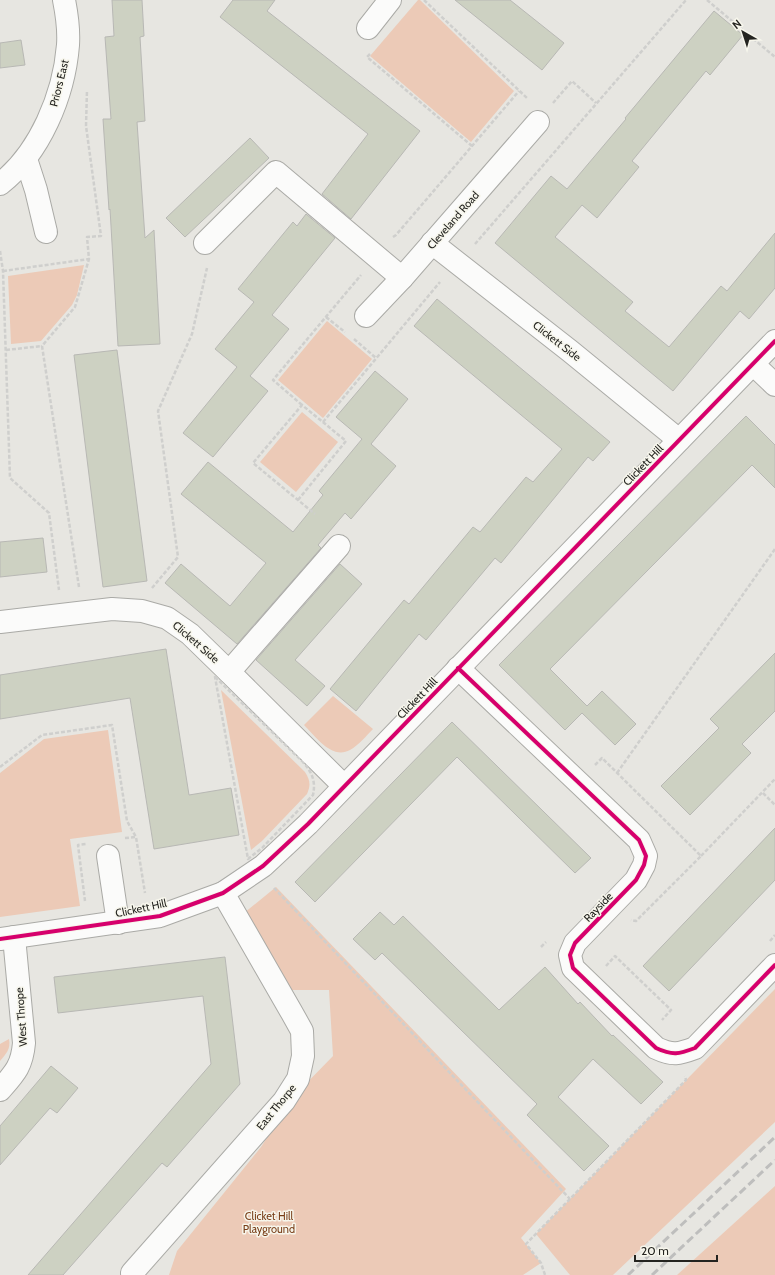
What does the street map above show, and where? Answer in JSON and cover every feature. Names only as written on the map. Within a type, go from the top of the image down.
[{"type":"street","name":"Priors East","points":[[0,184],[26,159],[50,117],[58,92],[68,45],[68,19],[64,0]]},
{"type":"street","points":[[368,28],[390,0]]},
{"type":"street","name":"Cleveland Road","points":[[366,316],[402,278],[432,243],[539,111]]},
{"type":"street","points":[[26,159],[36,190],[46,232]]},
{"type":"street","points":[[205,243],[276,172],[402,278]]},
{"type":"street","name":"Clickett Side","points":[[432,243],[570,351],[679,440]]},
{"type":"street","name":"Clickett Hill","points":[[7,938],[160,916],[223,893],[262,866],[308,824],[775,341]]},
{"type":"street","points":[[753,364],[775,385]]},
{"type":"street","points":[[230,672],[339,546]]},
{"type":"street","name":"Clickett Side","points":[[0,622],[112,609],[142,611],[167,618],[190,634],[344,786]]},
{"type":"street","name":"Rayside","points":[[458,668],[640,840],[646,856],[644,865],[636,880],[575,943],[570,955],[573,968],[656,1048],[668,1054],[679,1054]]},
{"type":"street","points":[[100,849],[118,923]]},
{"type":"street","name":"East Thorpe","points":[[132,1272],[284,1101],[298,1079],[303,1056],[302,1032],[223,893]]},
{"type":"street","name":"West Thrope","points":[[0,1090],[16,1072],[23,1056],[24,1043],[7,938]]},
{"type":"street","points":[[679,1054],[695,1048],[770,956]]},
{"type":"path","points":[[424,0],[539,111],[555,101],[572,81],[596,103]]},
{"type":"path","points":[[474,246],[686,0]]},
{"type":"path","points":[[707,0],[775,57]]},
{"type":"path","points":[[372,51],[367,57],[472,146]]},
{"type":"path","points":[[6,350],[42,346],[75,307],[89,259],[87,237],[101,236],[86,126],[88,87]]},
{"type":"path","points":[[390,239],[396,235],[519,91]]},
{"type":"path","points":[[0,251],[3,271],[10,478],[49,513],[60,596]]},
{"type":"path","points":[[3,271],[89,259]]},
{"type":"path","points":[[151,589],[178,557],[158,411],[192,334],[207,266]]},
{"type":"path","points":[[298,500],[346,441],[273,380],[360,276],[362,269]]},
{"type":"path","points":[[323,422],[433,289],[443,280]]},
{"type":"path","points":[[42,346],[80,595]]},
{"type":"path","points":[[302,405],[253,463],[315,514]]},
{"type":"path","points":[[617,773],[775,549]]},
{"type":"path","points":[[242,863],[248,859],[262,848],[313,796],[315,787],[314,778],[302,761],[215,677],[248,859]]},
{"type":"path","points":[[0,768],[42,735],[112,724],[127,821],[136,836],[146,898]]},
{"type":"path","points":[[590,769],[602,758],[702,856]]},
{"type":"path","points":[[626,918],[636,921],[702,856],[775,779]]},
{"type":"path","points":[[762,793],[775,805]]},
{"type":"path","points":[[121,839],[136,836]]},
{"type":"path","points":[[86,904],[78,845],[100,849]]},
{"type":"path","points":[[273,887],[570,1199]]},
{"type":"path","points":[[770,956],[775,935]]},
{"type":"path","points":[[541,947],[547,942]]},
{"type":"path","points":[[602,970],[615,956],[671,1010],[658,1024]]},
{"type":"path","points":[[545,1275],[541,1263],[526,1244],[686,1080],[679,1054]]},
{"type":"green space","points":[[418,0],[420,0],[514,91],[471,142],[370,56]]},
{"type":"green space","points":[[84,265],[77,295],[72,305],[41,341],[11,344],[8,276]]},
{"type":"green space","points":[[327,321],[372,359],[323,418],[278,380]]},
{"type":"green space","points":[[302,412],[338,442],[296,492],[260,462]]},
{"type":"green space","points":[[221,690],[305,772],[309,783],[307,794],[262,841],[251,850]]},
{"type":"green space","points":[[333,696],[373,729],[356,746],[343,752],[331,750],[325,746],[304,725]]},
{"type":"green space","points":[[108,730],[122,832],[70,839],[80,906],[0,917],[0,773],[44,739]]},
{"type":"green space","name":"Clicket Hill Playground","points":[[276,887],[566,1189],[521,1238],[541,1263],[523,1275],[169,1275],[177,1251],[261,1147],[294,1096],[333,1056],[329,990],[291,990],[244,913]]},
{"type":"green space","points":[[775,989],[775,1122],[613,1275],[570,1275],[536,1234]]},
{"type":"green space","points":[[9,1039],[9,1049],[0,1061],[0,1044]]},
{"type":"green space","points":[[775,1186],[775,1275],[677,1275]]},
{"type":"building","points":[[112,0],[142,0],[144,36],[140,37],[145,121],[137,122],[145,238],[154,230],[160,344],[118,346],[103,119],[111,119],[105,37],[114,36]]},
{"type":"building","points":[[233,0],[275,0],[267,11],[420,131],[351,219],[322,194],[368,134],[220,17]]},
{"type":"building","points":[[455,0],[510,0],[564,43],[542,70]]},
{"type":"building","points":[[714,11],[743,35],[710,75],[706,71],[632,161],[639,167],[597,218],[582,205],[555,237],[633,302],[625,311],[669,347],[721,286],[727,291],[775,233],[775,288],[749,319],[740,311],[673,391],[495,243],[551,176],[567,189]]},
{"type":"building","points":[[21,40],[25,65],[0,68],[0,43]]},
{"type":"building","points":[[250,138],[269,158],[185,237],[166,218]]},
{"type":"building","points":[[306,214],[335,238],[272,315],[289,329],[250,376],[268,391],[213,457],[183,433],[237,367],[215,349],[254,302],[238,289],[293,222],[297,226]]},
{"type":"building","points":[[437,299],[610,442],[593,461],[588,457],[501,563],[495,558],[426,640],[419,634],[356,711],[330,689],[404,600],[409,604],[473,527],[480,532],[526,477],[533,482],[562,449],[414,326]]},
{"type":"building","points":[[117,350],[147,581],[103,587],[74,355]]},
{"type":"building","points":[[375,371],[408,399],[371,444],[396,466],[351,519],[345,513],[318,545],[321,548],[237,644],[165,583],[181,564],[230,606],[266,563],[181,494],[208,462],[293,532],[323,495],[319,491],[362,439],[336,417]]},
{"type":"building","points":[[746,416],[775,445],[775,488],[752,465],[550,669],[587,706],[602,691],[636,724],[615,745],[582,713],[565,730],[499,665]]},
{"type":"building","points":[[43,538],[47,572],[0,577],[0,542]]},
{"type":"building","points":[[340,564],[362,584],[295,660],[325,686],[307,706],[256,660]]},
{"type":"building","points":[[166,649],[189,795],[231,788],[239,835],[154,849],[130,698],[0,719],[0,675]]},
{"type":"building","points":[[775,653],[775,711],[742,744],[751,753],[690,815],[661,786],[719,728],[710,719]]},
{"type":"building","points":[[452,722],[591,858],[575,873],[457,757],[315,902],[295,882]]},
{"type":"building","points":[[775,828],[775,880],[669,991],[643,966]]},
{"type":"building","points":[[380,912],[394,925],[403,916],[499,1010],[545,967],[578,1004],[580,1002],[612,1036],[613,1035],[663,1082],[641,1104],[593,1059],[558,1097],[609,1146],[584,1171],[527,1115],[537,1104],[382,953],[375,960],[353,939]]},
{"type":"building","points":[[225,957],[240,1084],[167,1167],[162,1163],[63,1275],[28,1275],[211,1064],[203,996],[58,1013],[54,977]]},
{"type":"building","points":[[51,1066],[78,1088],[57,1113],[50,1108],[0,1165],[0,1126]]},
{"type":"railway","points":[[628,1275],[775,1137]]},
{"type":"railway","points":[[652,1275],[775,1160]]},
{"type":"cycle path","points":[[0,939],[160,916],[223,893],[263,866],[308,824],[775,341]]},
{"type":"cycle path","points":[[458,668],[639,840],[646,856],[644,865],[636,880],[575,943],[570,955],[573,968],[656,1048],[672,1053],[685,1052],[695,1048],[775,965]]}]
